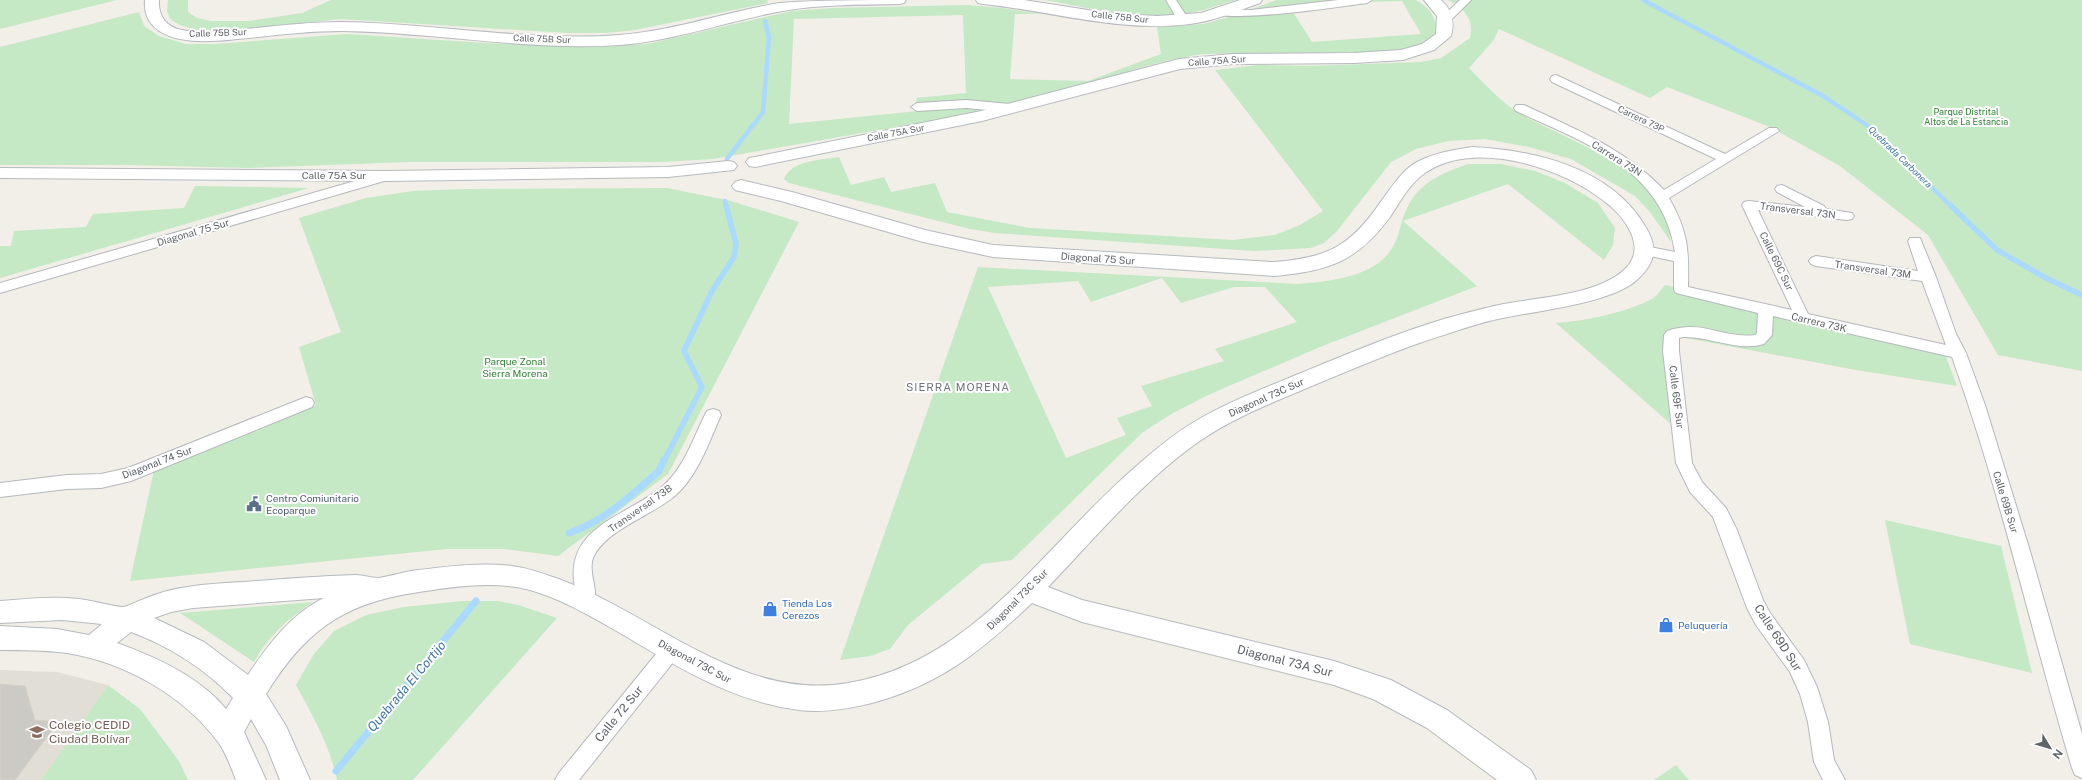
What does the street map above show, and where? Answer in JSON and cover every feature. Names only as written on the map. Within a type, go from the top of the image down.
[{"type":"street","name":"Calle 75B Sur","points":[[152,0],[151,9],[155,19],[168,31],[181,34],[222,35],[319,27],[350,27],[527,39],[620,40],[669,32],[792,5],[899,0]]},
{"type":"street","name":"Calle 75B Sur","points":[[983,0],[1121,18],[1183,20],[1219,12],[1255,0]]},
{"type":"street","points":[[1171,0],[1183,20]]},
{"type":"street","points":[[1219,12],[1251,13],[1367,0]]},
{"type":"street","points":[[1431,0],[1443,10],[1446,19],[1466,0]]},
{"type":"street","name":"Calle 75A Sur","points":[[0,173],[386,176],[668,172],[731,178],[755,183],[760,170],[806,152],[1010,108],[1191,62],[1233,59],[1388,57],[1403,55],[1428,47],[1443,36],[1447,25],[1446,19]]},
{"type":"street","name":"Carrera 73P","points":[[1556,79],[1726,159]]},
{"type":"street","name":"Calle 75A Sur","points":[[917,107],[966,104],[1010,108]]},
{"type":"street","name":"Carrera 73N","points":[[1520,108],[1602,147],[1642,172],[1663,196],[1675,223],[1682,258],[1681,290]]},
{"type":"street","points":[[1663,196],[1773,131]]},
{"type":"street","name":"Diagonal 75 Sur","points":[[731,178],[785,196],[923,236],[993,251],[1274,269],[1318,264],[1336,258],[1351,248],[1364,236],[1418,169],[1435,160],[1457,154],[1481,153],[1512,156],[1559,169],[1607,194],[1623,206],[1636,223],[1644,238],[1645,251]]},
{"type":"street","points":[[731,178],[741,161],[760,170]]},
{"type":"street","name":"Diagonal 75 Sur","points":[[760,170],[770,186],[785,196]]},
{"type":"street","name":"Diagonal 75 Sur","points":[[0,288],[386,176]]},
{"type":"street","points":[[1782,189],[1827,213]]},
{"type":"street","name":"Transversal 73N","points":[[1749,205],[1847,216]]},
{"type":"street","name":"Calle 69C Sur","points":[[1749,205],[1803,318]]},
{"type":"street","name":"Calle 69B Sur","points":[[1915,241],[1948,334],[1958,352],[1977,405],[2021,550],[2055,678],[2082,768]]},
{"type":"street","points":[[1645,251],[1682,258]]},
{"type":"street","name":"Diagonal 73C Sur","points":[[228,733],[249,695],[276,654],[296,632],[322,613],[342,601],[362,592],[383,586],[462,577],[517,577],[560,589],[718,674],[744,686],[779,696],[805,700],[846,697],[888,687],[923,672],[952,656],[981,634],[1006,613],[1090,525],[1162,457],[1205,426],[1232,411],[1350,361],[1424,334],[1496,313],[1621,284],[1633,276],[1641,266],[1645,251]]},
{"type":"street","name":"Transversal 73M","points":[[1816,261],[1929,277]]},
{"type":"street","name":"Carrera 73K","points":[[1681,290],[1958,352]]},
{"type":"street","name":"Calle 69F Sur","points":[[1740,565],[1728,530],[1720,513],[1696,487],[1684,463],[1671,339],[1672,335],[1678,332],[1688,331],[1738,341],[1759,340],[1764,335],[1766,310]]},
{"type":"street","name":"Diagonal 74 Sur","points":[[0,490],[67,482],[101,480],[131,474],[306,403]]},
{"type":"street","name":"Transversal 73B","points":[[586,602],[583,565],[586,551],[594,542],[629,515],[670,489],[684,474],[713,415]]},
{"type":"street","name":"Calle 69D Sur","points":[[1740,565],[1763,619],[1797,666],[1810,693],[1818,722],[1824,762],[1834,780]]},
{"type":"street","points":[[92,648],[126,619],[151,607],[201,596],[302,587],[383,586]]},
{"type":"street","name":"Diagonal 73A Sur","points":[[1028,589],[1058,603],[1082,611],[1334,673],[1381,689],[1437,719],[1521,780]]},
{"type":"street","points":[[0,612],[36,609],[82,610],[126,619],[150,627],[184,645],[211,663],[249,695],[266,717],[283,748],[295,780]]},
{"type":"street","points":[[0,638],[37,639],[75,643],[105,651],[142,666],[172,682],[213,716],[228,733],[239,752],[250,780]]},
{"type":"street","name":"Calle 72 Sur","points":[[566,780],[672,649]]},
{"type":"shaded area","name":"Colegio CEDID Ciudad Bolívar","points":[[0,670],[57,672],[108,685],[41,780],[0,780]]},
{"type":"green space","points":[[0,0],[117,0],[0,29]]},
{"type":"green space","points":[[168,0],[188,0],[188,12],[197,18],[211,21],[249,21],[302,13],[331,0],[767,0],[768,3],[635,30],[606,33],[567,33],[341,19],[220,32],[199,31],[180,25],[170,19],[167,11]]},
{"type":"green space","points":[[1044,0],[1236,0],[1186,14],[1154,16],[1122,14]]},
{"type":"green space","points":[[1277,0],[1416,0],[1425,6],[1432,14],[1436,28],[1435,34],[1421,44],[1391,52],[1202,54],[1169,60],[1132,70],[1102,82],[971,114],[713,159],[663,162],[409,162],[249,168],[130,165],[0,165],[0,47],[139,12],[144,26],[159,36],[186,44],[216,44],[348,34],[485,43],[587,47],[647,44],[792,11],[832,8],[967,5],[1002,8],[1039,14],[1015,14],[1010,79],[1088,81],[1161,54],[1157,27],[1203,24],[1229,17]],"holes":[[[1402,1],[1421,34],[1312,42],[1293,12],[1362,2]],[[963,15],[966,93],[916,98],[918,111],[789,124],[794,19]]]},
{"type":"green space","name":"Parque Distrital Altos de La Estancia","points":[[1448,0],[2082,0],[2082,371],[1998,355],[1928,235],[1840,166],[1770,127],[1667,87],[1650,98],[1499,29],[1493,41],[1469,68],[1498,97],[1516,111],[1600,154],[1621,166],[1639,180],[1655,196],[1666,215],[1669,224],[1671,242],[1650,212],[1635,196],[1571,159],[1529,147],[1485,139],[1448,141],[1416,149],[1391,162],[1337,231],[1324,243],[1310,248],[1254,251],[995,233],[970,229],[789,183],[784,179],[793,168],[800,164],[839,157],[851,185],[884,177],[891,192],[935,183],[947,212],[1030,228],[1233,240],[1275,235],[1300,225],[1323,211],[1215,70],[1259,65],[1309,66],[1421,62],[1441,58],[1470,38],[1471,31],[1471,25],[1467,15],[1459,7]]},
{"type":"green space","points":[[1469,164],[1501,164],[1535,171],[1565,183],[1598,203],[1615,228],[1613,245],[1604,260],[1508,184],[1403,221],[1477,286],[1320,347],[1208,395],[1173,413],[1143,432],[1012,560],[982,564],[908,625],[890,649],[870,656],[840,660],[978,267],[1298,284],[1342,278],[1364,271],[1382,260],[1393,247],[1408,206],[1419,190],[1434,179]],"holes":[[[1162,278],[1181,303],[1234,287],[1265,287],[1297,322],[1215,349],[1224,361],[1141,386],[1152,406],[1117,418],[1126,435],[1066,458],[988,287],[1078,281],[1091,302]]]},
{"type":"green space","points":[[195,186],[309,188],[0,278],[0,246],[11,246],[14,231],[86,227],[93,214],[184,208]]},
{"type":"green space","name":"Parque Zonal Sierra Morena","points":[[667,188],[731,201],[799,222],[668,474],[558,556],[504,549],[447,549],[130,581],[154,470],[316,405],[299,347],[341,332],[299,218],[366,198],[413,191],[466,189]]},
{"type":"green space","points":[[1665,285],[1943,349],[1957,386],[1856,370],[1665,334],[1673,426],[1556,323],[1591,318],[1640,305],[1652,299]]},
{"type":"green space","points":[[1885,520],[2001,546],[2032,673],[1910,644]]},
{"type":"green space","points":[[463,601],[498,601],[518,605],[557,618],[413,780],[337,780],[325,743],[315,720],[296,685],[314,654],[334,631],[366,615],[404,607]]},
{"type":"green space","points":[[313,602],[295,615],[273,635],[254,662],[180,613]]},
{"type":"green space","points":[[108,685],[140,709],[179,761],[188,780],[41,780]]},
{"type":"green space","points":[[1676,765],[1689,780],[1654,780]]},
{"type":"building","points":[[0,684],[25,686],[35,720],[58,722],[15,780],[0,780]]},
{"type":"waterway","name":"Quebrada Carbonera","points":[[1643,0],[1823,96],[1868,126],[1951,206]]},
{"type":"waterway","name":"Quebrada El Cortijo","points":[[727,159],[763,112],[769,37],[765,21]]},
{"type":"waterway","name":"Quebrada El Cortijo","points":[[725,201],[726,206]]},
{"type":"waterway","name":"Quebrada El Cortijo","points":[[664,461],[702,387],[684,351],[712,291],[734,257],[736,244],[726,205]]},
{"type":"waterway","name":"Quebrada Carbonera","points":[[1950,205],[1997,250],[2046,278],[2082,295]]},
{"type":"waterway","name":"Quebrada El Cortijo","points":[[569,533],[594,522],[628,498],[659,471],[664,460]]},
{"type":"waterway","name":"Quebrada El Cortijo","points":[[336,771],[476,601]]},
{"type":"place","name":"Centro Comiunitario Ecoparque","points":[[254,504]]},
{"type":"place","name":"Tienda Los Cerezos","points":[[770,609]]},
{"type":"place","name":"Peluquería","points":[[1666,625]]},
{"type":"place","name":"Colegio CEDID Ciudad Bolívar","points":[[37,732]]},
{"type":"district","name":"SIERRA MORENA","points":[[958,387]]}]
